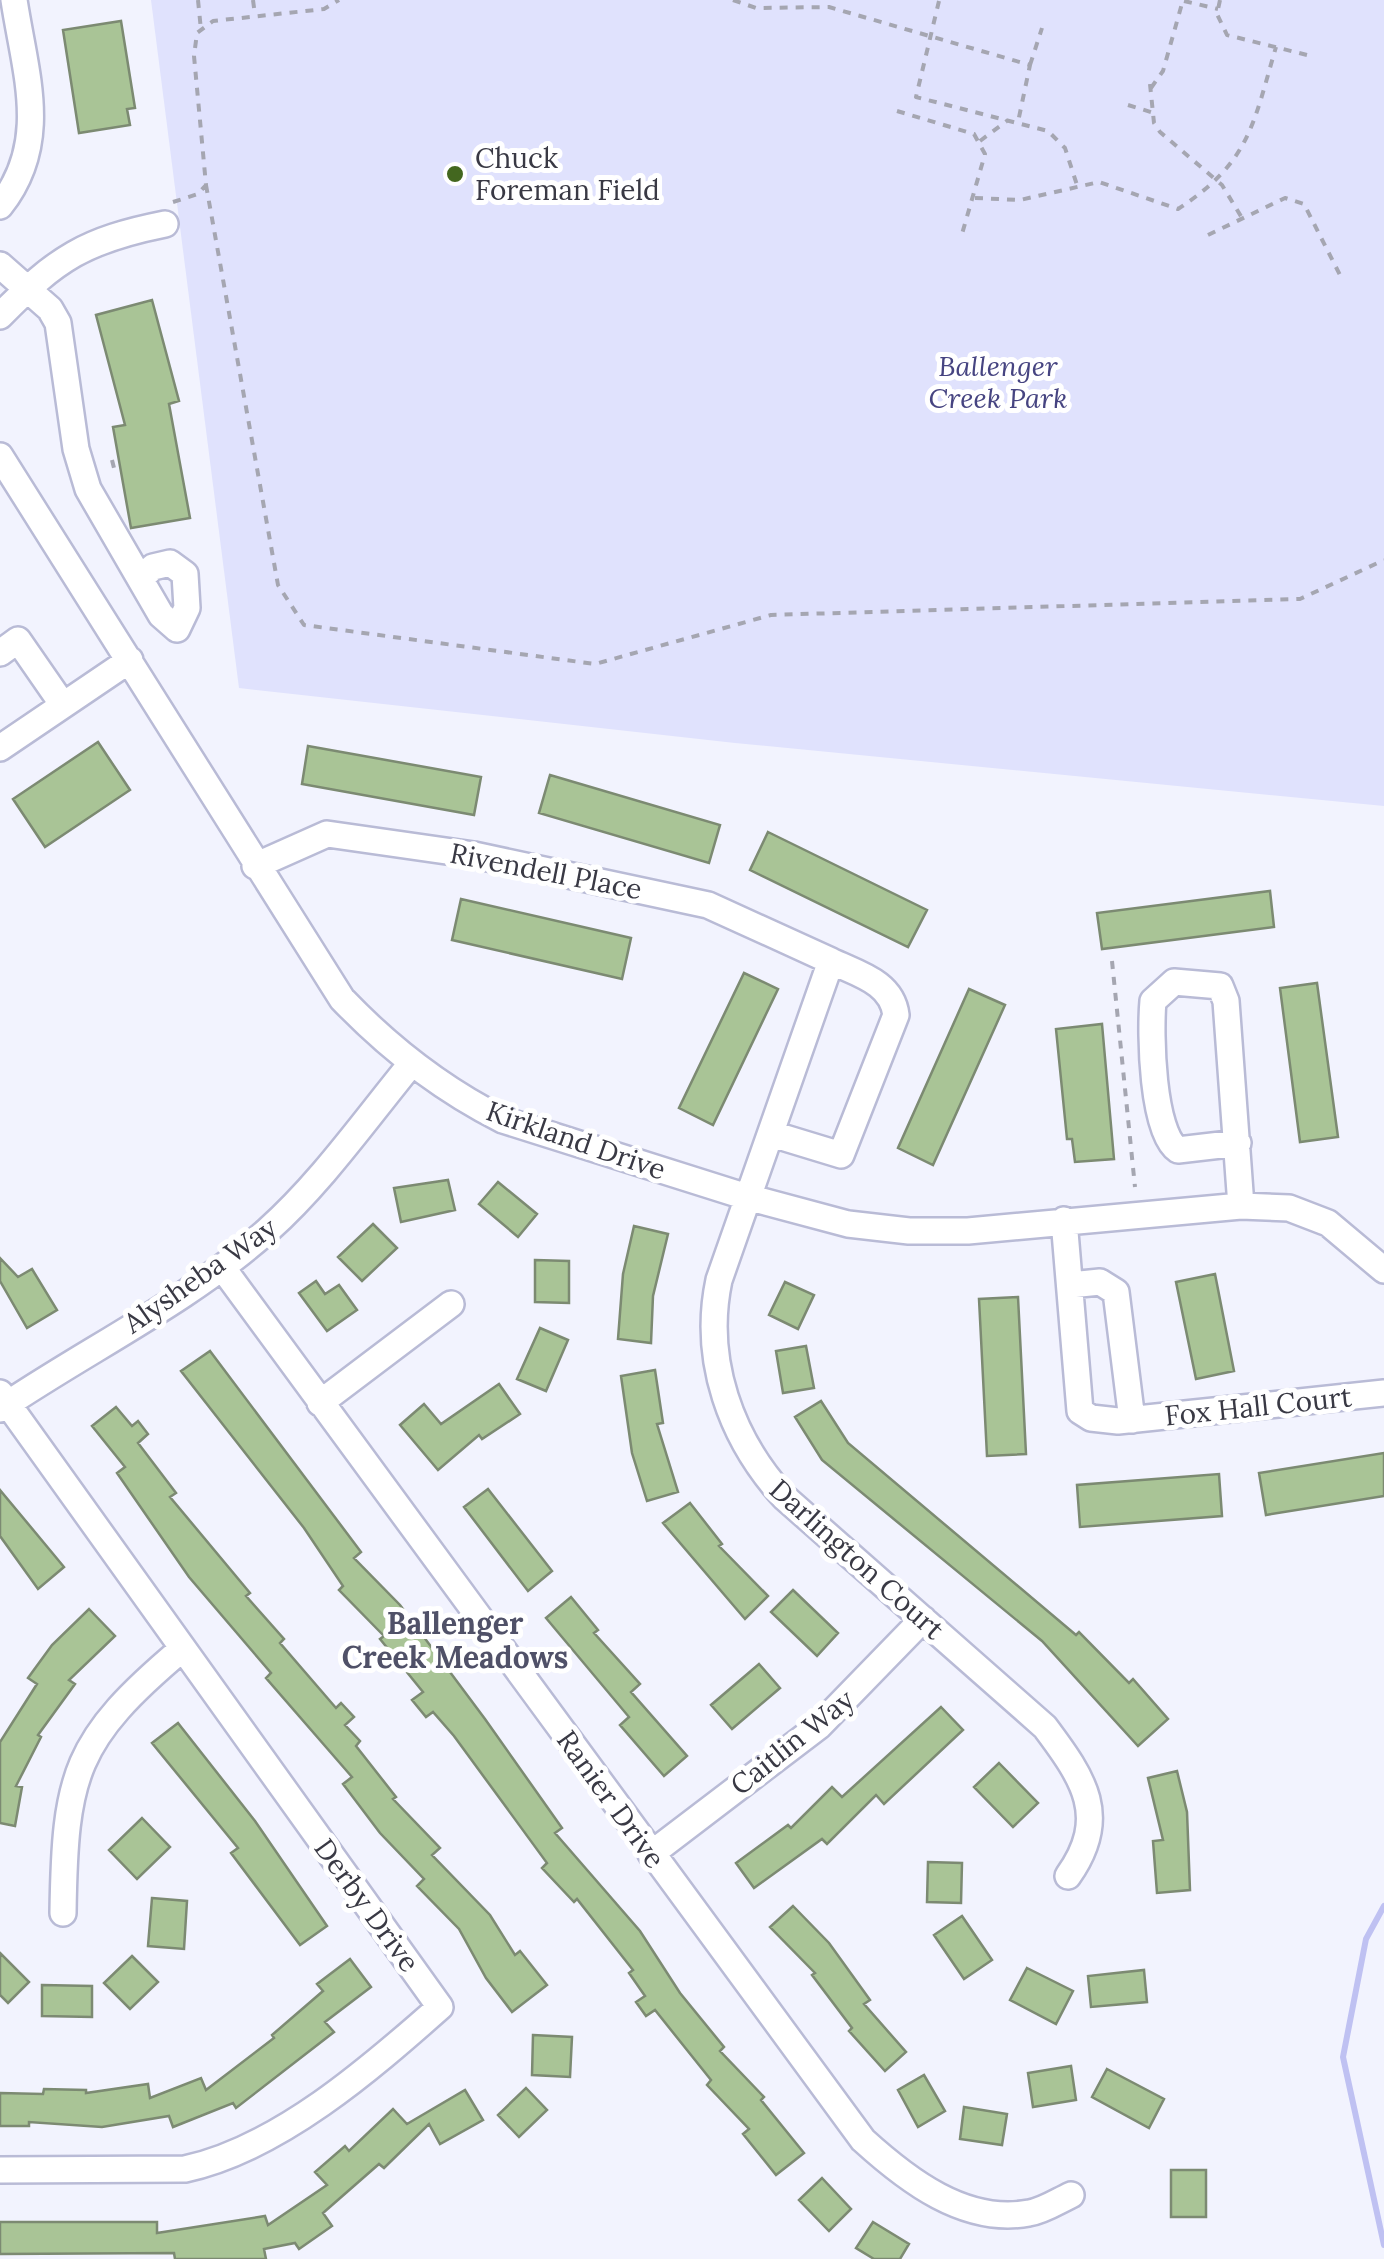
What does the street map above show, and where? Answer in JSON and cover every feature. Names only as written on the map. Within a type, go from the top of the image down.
[{"type":"street","points":[[0,206],[26,166],[32,140],[14,0]]},
{"type":"street","points":[[0,316],[66,255],[112,234],[165,224]]},
{"type":"street","points":[[0,265],[50,310],[58,323],[76,449],[88,489],[141,578]]},
{"type":"street","name":"Kirkland Drive","points":[[0,456],[342,998],[411,1064],[465,1101],[503,1120],[747,1197],[848,1224],[909,1232],[968,1232],[1240,1206],[1289,1208],[1328,1223],[1384,1270]]},
{"type":"street","points":[[0,653],[18,640],[63,705]]},
{"type":"street","points":[[0,748],[130,660]]},
{"type":"street","name":"Rivendell Place","points":[[256,866],[327,834],[474,855],[708,905],[882,986],[894,1000],[896,1015],[841,1154],[772,1134]]},
{"type":"street","points":[[747,1197],[830,962]]},
{"type":"street","points":[[1238,1143],[1178,1150],[1163,1135],[1150,1028],[1153,1002],[1174,982],[1220,986],[1226,1001],[1238,1143],[1240,1206]]},
{"type":"street","name":"Alysheba Way","points":[[3,1402],[222,1267],[292,1208],[411,1064]]},
{"type":"street","name":"Darlington Court","points":[[747,1197],[713,1310],[719,1370],[736,1425],[758,1468],[784,1497],[1045,1727],[1081,1779],[1090,1807],[1091,1833],[1068,1876]]},
{"type":"street","name":"Fox Hall Court","points":[[1064,1220],[1080,1411],[1091,1418],[1132,1420],[1384,1393]]},
{"type":"street","name":"Ranier Drive","points":[[222,1267],[845,2116],[886,2161],[940,2197],[981,2211],[1030,2214],[1072,2195]]},
{"type":"street","name":"Fox Hall Court","points":[[1070,1285],[1100,1282],[1116,1292],[1132,1420]]},
{"type":"street","points":[[320,1403],[451,1304]]},
{"type":"street","name":"Derby Drive","points":[[0,2170],[185,2169],[215,2163],[247,2150],[374,2066],[440,2008],[3,1402]]},
{"type":"street","name":"Caitlin Way","points":[[651,1854],[818,1726],[923,1619]]},
{"type":"street","points":[[62,1913],[64,1827],[75,1777],[101,1727],[130,1693],[182,1648]]},
{"type":"path","points":[[198,0],[200,30],[194,56],[206,184],[278,586],[304,625],[595,664],[771,615],[1300,599],[1384,560]]},
{"type":"path","points":[[252,0],[255,16]]},
{"type":"path","points":[[200,30],[213,21],[324,9],[339,0]]},
{"type":"path","points":[[733,0],[756,8],[828,7],[1030,65]]},
{"type":"path","points":[[1218,9],[1183,0],[1163,71],[1151,86],[1154,123],[1172,145],[1218,182],[1242,218]]},
{"type":"path","points":[[1220,0],[1218,9],[1227,35],[1312,56]]},
{"type":"path","points":[[938,1],[934,37],[916,96],[1048,130],[1060,140],[1077,185]]},
{"type":"path","points":[[1018,122],[1042,28]]},
{"type":"path","points":[[974,198],[1020,200],[1077,185],[1111,183],[1172,210],[1218,182],[1251,130],[1276,47]]},
{"type":"path","points":[[1128,104],[1154,113]]},
{"type":"path","points":[[897,110],[974,134],[985,154],[962,234]]},
{"type":"path","points":[[978,142],[1008,120]]},
{"type":"path","points":[[165,224],[164,203],[184,201],[206,184]]},
{"type":"path","points":[[1208,234],[1285,198],[1304,204],[1342,278]]},
{"type":"path","points":[[112,460],[115,472]]},
{"type":"path","points":[[1112,961],[1135,1186]]},
{"type":"green space","name":"Ballenger Creek Park","points":[[151,0],[1384,0],[1384,806],[735,743],[239,688]]},
{"type":"building","points":[[121,21],[135,108],[127,109],[130,125],[79,133],[63,30]]},
{"type":"building","points":[[152,300],[179,401],[169,404],[190,518],[131,528],[113,427],[125,425],[96,315]]},
{"type":"building","points":[[98,742],[130,790],[45,847],[13,799]]},
{"type":"building","points":[[308,746],[481,777],[474,815],[302,784]]},
{"type":"building","points":[[550,775],[720,825],[709,863],[539,813]]},
{"type":"building","points":[[768,832],[927,910],[908,947],[750,870]]},
{"type":"building","points":[[1270,891],[1274,927],[1102,949],[1097,913]]},
{"type":"building","points":[[461,899],[631,938],[622,979],[452,940]]},
{"type":"building","points":[[744,973],[778,989],[713,1125],[679,1108]]},
{"type":"building","points":[[1317,983],[1338,1137],[1300,1142],[1280,988]]},
{"type":"building","points":[[969,989],[1005,1005],[933,1165],[898,1148]]},
{"type":"building","points":[[1102,1024],[1114,1159],[1075,1162],[1072,1139],[1067,1139],[1056,1029]]},
{"type":"building","points":[[448,1180],[455,1210],[401,1222],[394,1188]]},
{"type":"building","points":[[498,1182],[537,1214],[518,1237],[479,1204]]},
{"type":"building","points":[[373,1224],[397,1248],[362,1281],[338,1257]]},
{"type":"building","points":[[634,1226],[668,1234],[653,1296],[651,1343],[618,1339],[623,1274]]},
{"type":"building","points":[[0,1258],[18,1277],[32,1269],[57,1310],[27,1328],[0,1281]]},
{"type":"building","points":[[535,1260],[569,1261],[569,1303],[535,1302]]},
{"type":"building","points":[[1215,1274],[1234,1371],[1196,1379],[1176,1282]]},
{"type":"building","points":[[316,1281],[325,1294],[339,1285],[357,1310],[327,1331],[299,1293]]},
{"type":"building","points":[[785,1282],[814,1295],[798,1329],[769,1315]]},
{"type":"building","points":[[1018,1297],[1026,1454],[987,1456],[979,1299]]},
{"type":"building","points":[[540,1328],[568,1340],[546,1391],[517,1379]]},
{"type":"building","points":[[806,1346],[814,1388],[783,1393],[776,1351]]},
{"type":"building","points":[[210,1351],[361,1552],[354,1558],[400,1605],[485,1719],[562,1828],[555,1833],[640,1931],[680,1993],[724,2047],[720,2051],[764,2097],[761,2100],[804,2153],[776,2175],[743,2134],[749,2129],[707,2085],[711,2080],[655,2010],[646,2016],[636,2002],[645,1996],[629,1973],[633,1970],[577,1899],[574,1902],[542,1868],[547,1863],[454,1736],[433,1712],[426,1717],[412,1700],[423,1692],[380,1639],[384,1636],[339,1590],[343,1586],[304,1528],[181,1371]]},
{"type":"building","points":[[655,1370],[663,1423],[657,1424],[678,1492],[647,1501],[632,1453],[621,1376]]},
{"type":"building","points":[[499,1384],[520,1414],[482,1439],[479,1435],[438,1470],[400,1425],[424,1404],[441,1424]]},
{"type":"building","points":[[821,1401],[848,1443],[1076,1635],[1079,1632],[1129,1683],[1133,1679],[1168,1719],[1138,1746],[1042,1641],[822,1460],[795,1417]]},
{"type":"building","points":[[116,1407],[132,1426],[138,1421],[148,1434],[138,1443],[176,1493],[170,1497],[250,1593],[246,1596],[284,1639],[280,1643],[336,1708],[341,1703],[354,1717],[345,1725],[360,1741],[356,1746],[396,1797],[393,1799],[440,1848],[432,1855],[490,1915],[515,1955],[520,1951],[547,1985],[512,2012],[486,1978],[459,1929],[417,1886],[424,1879],[380,1833],[343,1784],[352,1777],[266,1678],[271,1673],[189,1577],[117,1473],[125,1467],[92,1426]]},
{"type":"building","points":[[1384,1453],[1384,1496],[1266,1515],[1259,1473]]},
{"type":"building","points":[[1219,1474],[1222,1516],[1080,1527],[1077,1485]]},
{"type":"building","points":[[488,1489],[552,1571],[528,1591],[464,1507]]},
{"type":"building","points":[[0,1490],[64,1567],[38,1589],[0,1536]]},
{"type":"building","points":[[690,1503],[722,1544],[719,1546],[768,1596],[745,1619],[663,1523]]},
{"type":"building","points":[[793,1590],[838,1633],[817,1656],[771,1612]]},
{"type":"building","points":[[571,1597],[598,1630],[594,1633],[640,1684],[631,1692],[687,1756],[664,1776],[620,1725],[629,1717],[546,1618]]},
{"type":"building","points":[[89,1609],[115,1636],[69,1680],[75,1684],[38,1735],[41,1737],[16,1786],[22,1787],[15,1826],[0,1823],[0,1742],[37,1684],[28,1678],[52,1645]]},
{"type":"building","points":[[759,1664],[780,1688],[732,1729],[711,1705]]},
{"type":"building","points":[[941,1707],[963,1730],[884,1804],[876,1795],[827,1844],[822,1839],[754,1888],[736,1863],[788,1825],[791,1828],[832,1787],[842,1797]]},
{"type":"building","points":[[178,1723],[255,1821],[327,1926],[300,1945],[231,1853],[238,1848],[152,1743]]},
{"type":"building","points":[[999,1763],[1038,1803],[1013,1827],[974,1787]]},
{"type":"building","points":[[1177,1771],[1187,1812],[1190,1890],[1157,1893],[1153,1841],[1163,1840],[1148,1778]]},
{"type":"building","points":[[142,1818],[170,1847],[137,1879],[109,1850]]},
{"type":"building","points":[[928,1862],[962,1863],[961,1903],[927,1902]]},
{"type":"building","points":[[152,1898],[187,1901],[184,1949],[148,1946]]},
{"type":"building","points":[[793,1906],[829,1943],[870,2000],[864,2004],[906,2052],[885,2071],[849,2031],[852,2028],[812,1975],[815,1973],[770,1927]]},
{"type":"building","points":[[962,1916],[992,1960],[964,1979],[934,1935]]},
{"type":"building","points":[[0,1953],[29,1982],[8,2003],[0,1995]]},
{"type":"building","points":[[132,1956],[158,1982],[130,2009],[104,1983]]},
{"type":"building","points":[[350,1959],[371,1987],[325,2022],[334,2032],[236,2108],[233,2103],[173,2127],[169,2116],[102,2127],[29,2122],[29,2126],[0,2126],[0,2093],[43,2094],[44,2089],[86,2093],[148,2084],[150,2098],[201,2078],[206,2090],[274,2038],[272,2035],[323,1991],[317,1984]]},
{"type":"building","points":[[1027,1968],[1073,1991],[1056,2024],[1010,2000]]},
{"type":"building","points":[[1144,1970],[1147,2002],[1091,2007],[1088,1976]]},
{"type":"building","points":[[42,1985],[92,1986],[92,2017],[42,2016]]},
{"type":"building","points":[[533,2035],[572,2037],[570,2077],[532,2075]]},
{"type":"building","points":[[1071,2066],[1076,2100],[1033,2107],[1028,2073]]},
{"type":"building","points":[[1107,2069],[1164,2099],[1149,2128],[1092,2097]]},
{"type":"building","points":[[924,2075],[945,2111],[918,2127],[898,2090]]},
{"type":"building","points":[[526,2088],[547,2110],[519,2137],[498,2115]]},
{"type":"building","points":[[465,2090],[483,2120],[440,2144],[429,2124],[384,2168],[379,2164],[323,2213],[332,2226],[299,2249],[295,2243],[264,2249],[266,2259],[175,2259],[174,2253],[0,2254],[0,2222],[157,2222],[157,2233],[265,2216],[268,2225],[327,2185],[315,2172],[345,2146],[349,2151],[393,2109],[407,2124]]},
{"type":"building","points":[[964,2107],[1007,2114],[1002,2145],[960,2139]]},
{"type":"building","points":[[1171,2170],[1206,2170],[1206,2217],[1171,2217]]},
{"type":"building","points":[[822,2178],[851,2209],[829,2231],[799,2200]]},
{"type":"building","points":[[873,2222],[909,2244],[900,2259],[874,2259],[856,2248]]},
{"type":"waterway","points":[[1384,1906],[1366,1939],[1343,2057],[1384,2245]]},
{"type":"place","name":"Chuck Foreman Field","points":[[455,174]]},
{"type":"district","name":"Ballenger Creek Meadows","points":[[455,1640]]}]
